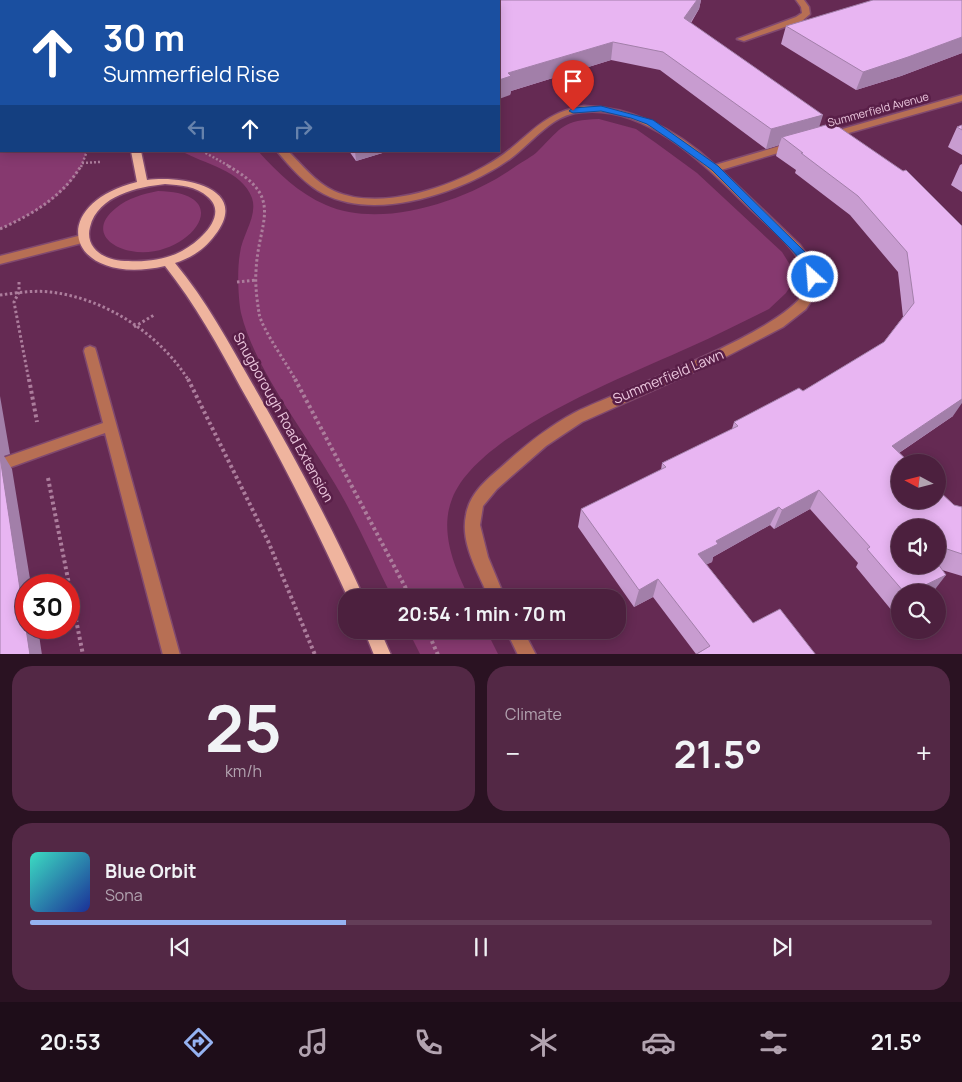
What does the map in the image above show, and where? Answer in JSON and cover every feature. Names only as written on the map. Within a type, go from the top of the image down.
[{"type":"main road","points":[[136,152],[143,184]]},
{"type":"main road","points":[[165,181],[186,182],[204,188],[216,198],[221,210],[218,224],[208,239],[190,252],[167,261],[144,266],[121,265],[103,260],[89,251],[82,239],[83,226],[91,212],[105,200],[122,190],[143,184],[165,181]]},
{"type":"main road","name":"Snugborough Road Extension","points":[[167,261],[188,286],[250,390],[313,505],[352,589]]},
{"type":"main road","points":[[376,639],[383,654]]},
{"type":"street","points":[[741,39],[798,19],[806,14],[803,4]]},
{"type":"street","name":"Summerfield Avenue","points":[[820,138],[962,98]]},
{"type":"street","name":"Summerfield Lawn","points":[[283,152],[308,176],[330,192],[354,200],[382,201],[415,196],[472,178],[508,156],[542,125],[557,115],[590,108],[625,114],[650,122],[715,168],[803,255],[813,273],[813,289],[807,301],[795,314],[713,358],[651,383],[576,418],[530,451],[478,499],[472,516],[472,533],[494,589]]},
{"type":"street","points":[[715,168],[801,143]]},
{"type":"street","points":[[0,260],[82,239]]},
{"type":"street","points":[[90,351],[172,654]]},
{"type":"street","points":[[0,465],[110,426]]},
{"type":"street","points":[[519,639],[528,654]]},
{"type":"path","points":[[0,229],[42,207],[65,189],[78,171],[87,152]]},
{"type":"path","points":[[204,152],[247,176],[259,189],[265,205],[264,224],[258,250],[256,280],[259,316],[294,377],[406,589]]},
{"type":"path","points":[[82,164],[100,162]]},
{"type":"path","points":[[237,282],[256,280]]},
{"type":"path","points":[[19,292],[20,281]]},
{"type":"path","points":[[0,295],[19,292],[49,292],[72,296],[110,310],[169,354],[188,381],[247,495],[315,654]]},
{"type":"path","points":[[134,327],[154,315]]},
{"type":"path","points":[[431,639],[438,654]]},
{"type":"shaded area","points":[[599,119],[636,129],[697,173],[782,252],[792,268],[793,282],[786,293],[769,309],[710,338],[594,390],[522,429],[491,451],[467,474],[452,499],[448,512],[447,524],[450,550],[465,589],[388,589],[339,490],[267,376],[247,334],[240,306],[238,267],[241,246],[253,212],[252,198],[247,188],[231,174],[183,152],[259,152],[289,182],[306,195],[326,205],[348,212],[398,213],[424,208],[474,190],[533,155],[564,126],[578,121]]},
{"type":"shaded area","points":[[0,152],[87,152],[82,165],[64,189],[40,208],[0,229]]},
{"type":"shaded area","points":[[158,191],[183,195],[197,203],[201,214],[197,226],[186,237],[170,247],[151,252],[122,249],[109,240],[103,229],[108,215],[131,199]]},
{"type":"shaded area","points":[[412,639],[490,639],[498,654],[420,654]]},
{"type":"building","points":[[500,0],[697,0],[684,18],[823,115],[771,129],[663,52],[613,42],[508,73],[511,76],[500,80]]},
{"type":"building","points":[[873,0],[962,0],[962,37],[863,72],[786,26]]},
{"type":"building","points":[[833,123],[903,171],[906,170],[962,226],[962,399],[892,446],[900,454],[891,454],[891,509],[946,509],[946,498],[954,505],[962,507],[962,554],[946,549],[946,519],[891,519],[891,574],[946,575],[927,584],[897,584],[867,549],[870,547],[819,490],[782,510],[779,507],[716,541],[718,544],[698,554],[753,623],[780,609],[815,654],[697,654],[710,646],[658,579],[639,590],[581,509],[666,467],[662,463],[738,426],[734,422],[799,388],[803,391],[884,342],[914,303],[907,252],[858,196],[801,153],[803,153],[782,137]]},
{"type":"building","points":[[0,457],[18,574],[15,574],[15,639],[28,639],[30,654],[0,654]]},
{"type":"route","points":[[573,111],[590,108],[633,116],[650,122],[678,141],[715,168],[803,255],[813,273],[813,277]]}]
